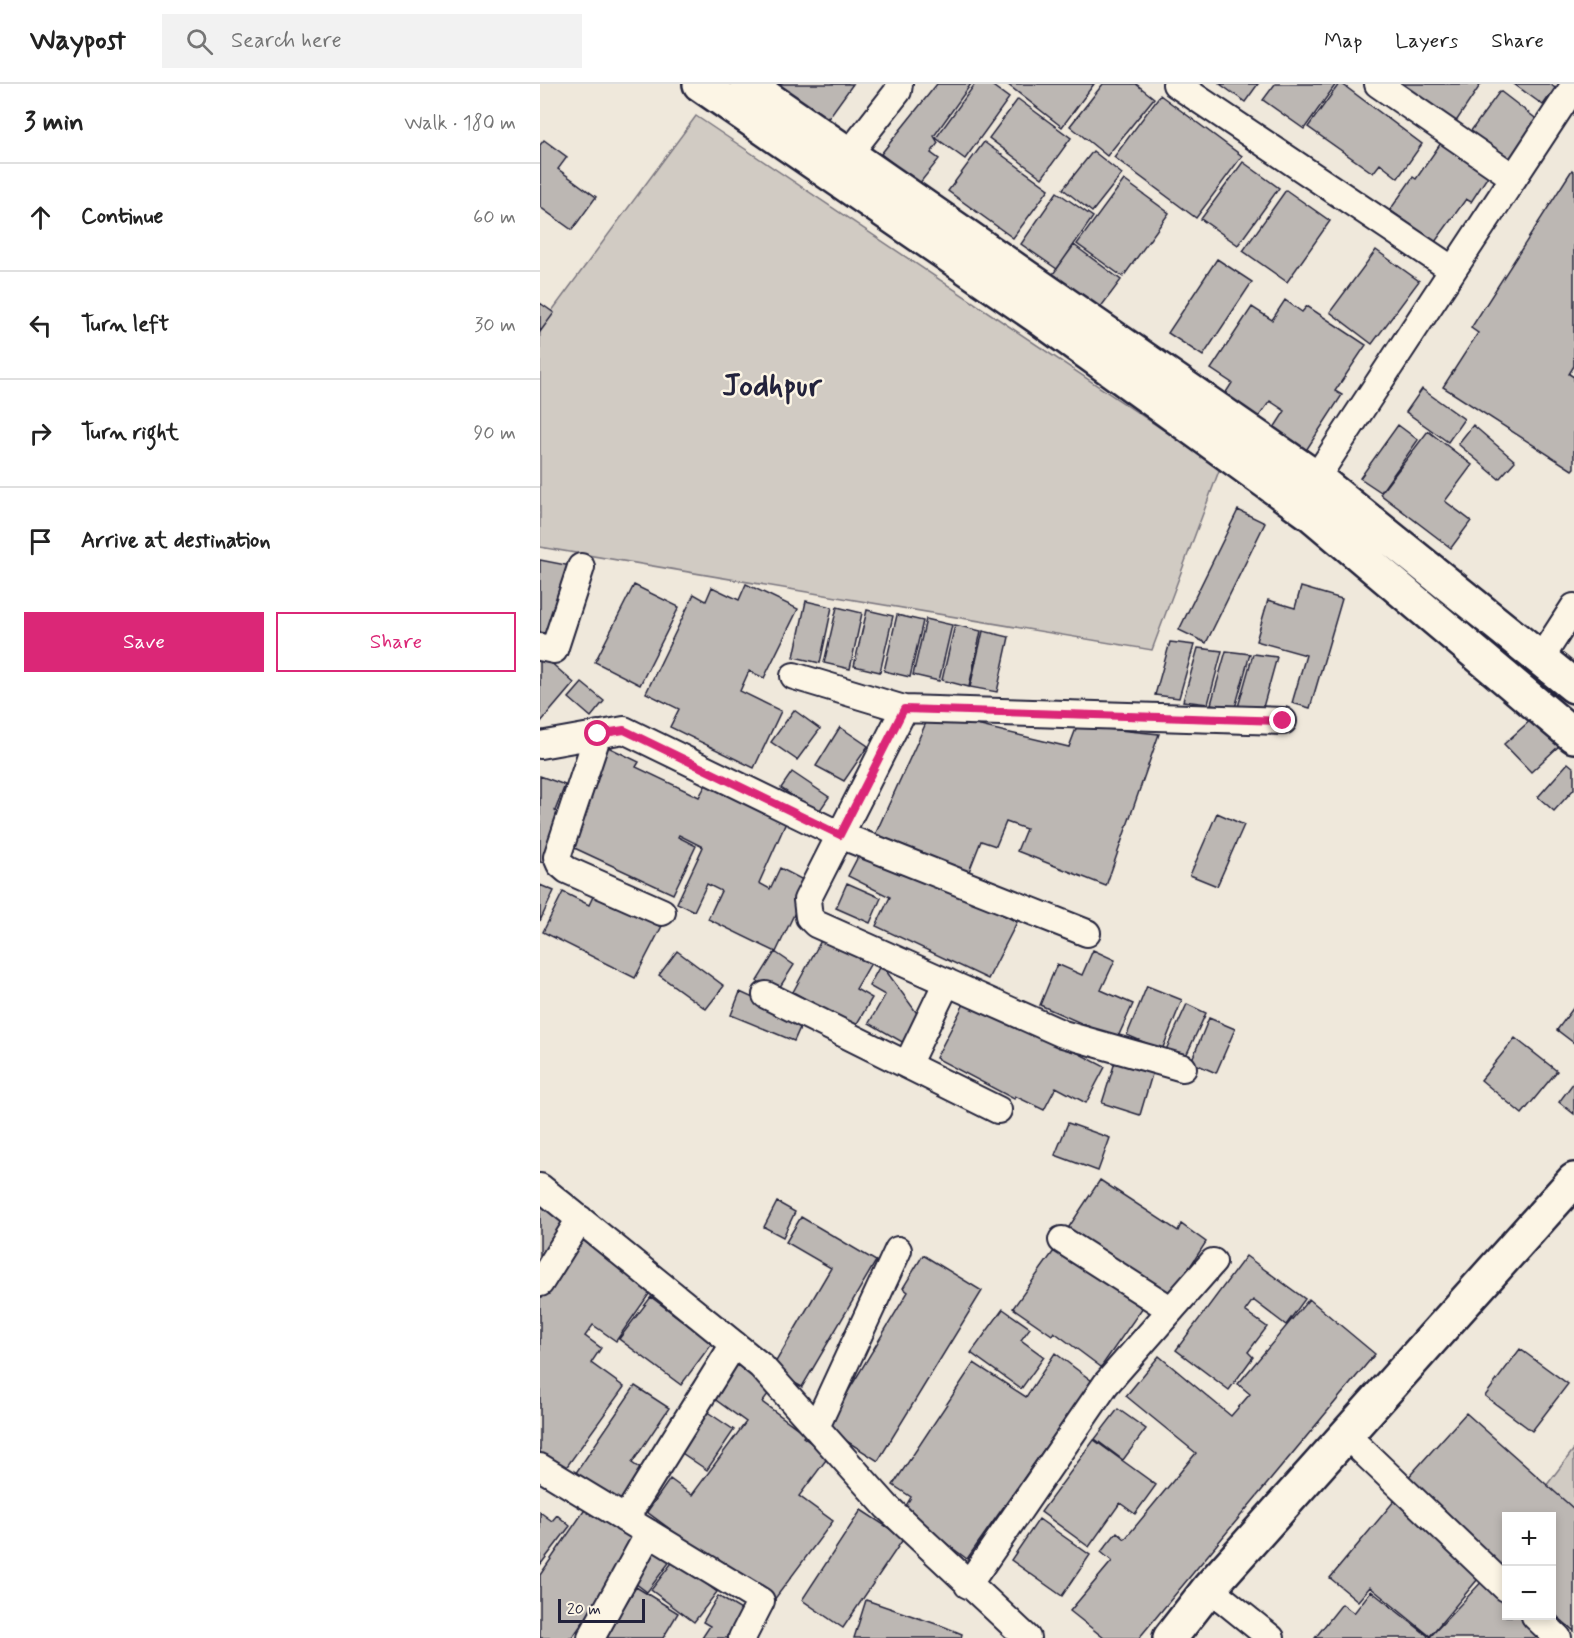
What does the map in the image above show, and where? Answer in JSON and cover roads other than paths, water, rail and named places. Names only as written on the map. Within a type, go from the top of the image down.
[{"type":"street","points":[[700,84],[1036,316],[1311,514],[1574,736]]},
{"type":"street","points":[[747,84],[1316,478],[1574,686]]},
{"type":"street","points":[[848,155],[898,91],[899,84]]},
{"type":"street","points":[[1176,84],[1453,270]]},
{"type":"street","points":[[1378,84],[1513,177]]},
{"type":"street","points":[[1316,478],[1574,86]]},
{"type":"street","points":[[540,647],[554,650],[581,567]]},
{"type":"street","points":[[1541,658],[1574,607]]},
{"type":"street","points":[[794,676],[904,709],[1283,721]]},
{"type":"street","points":[[904,709],[807,900],[808,917],[816,924],[1063,1034],[1183,1068]]},
{"type":"street","points":[[540,745],[624,730],[840,835],[1087,933]]},
{"type":"street","points":[[598,734],[556,857],[567,870],[662,912]]},
{"type":"street","points":[[907,1065],[947,982]]},
{"type":"street","points":[[766,995],[998,1110]]},
{"type":"street","points":[[1170,1638],[1209,1588],[1574,1180]]},
{"type":"street","points":[[540,1187],[761,1366],[887,1507],[1026,1638]]},
{"type":"street","points":[[540,1283],[580,1219]]},
{"type":"street","points":[[1062,1240],[1170,1309]]},
{"type":"street","points":[[816,1426],[898,1250]]},
{"type":"street","points":[[968,1585],[1106,1384],[1213,1262]]},
{"type":"street","points":[[625,1519],[734,1344]]},
{"type":"street","points":[[1347,1436],[1502,1584]]},
{"type":"street","points":[[540,1467],[761,1601],[742,1638]]},
{"type":"street","points":[[591,1638],[649,1533]]},
{"type":"street","points":[[1209,1588],[1271,1638]]},
{"type":"street","points":[[1539,1620],[1558,1638]]},
{"type":"district","name":"Jodhpur","points":[[772,384]]}]
